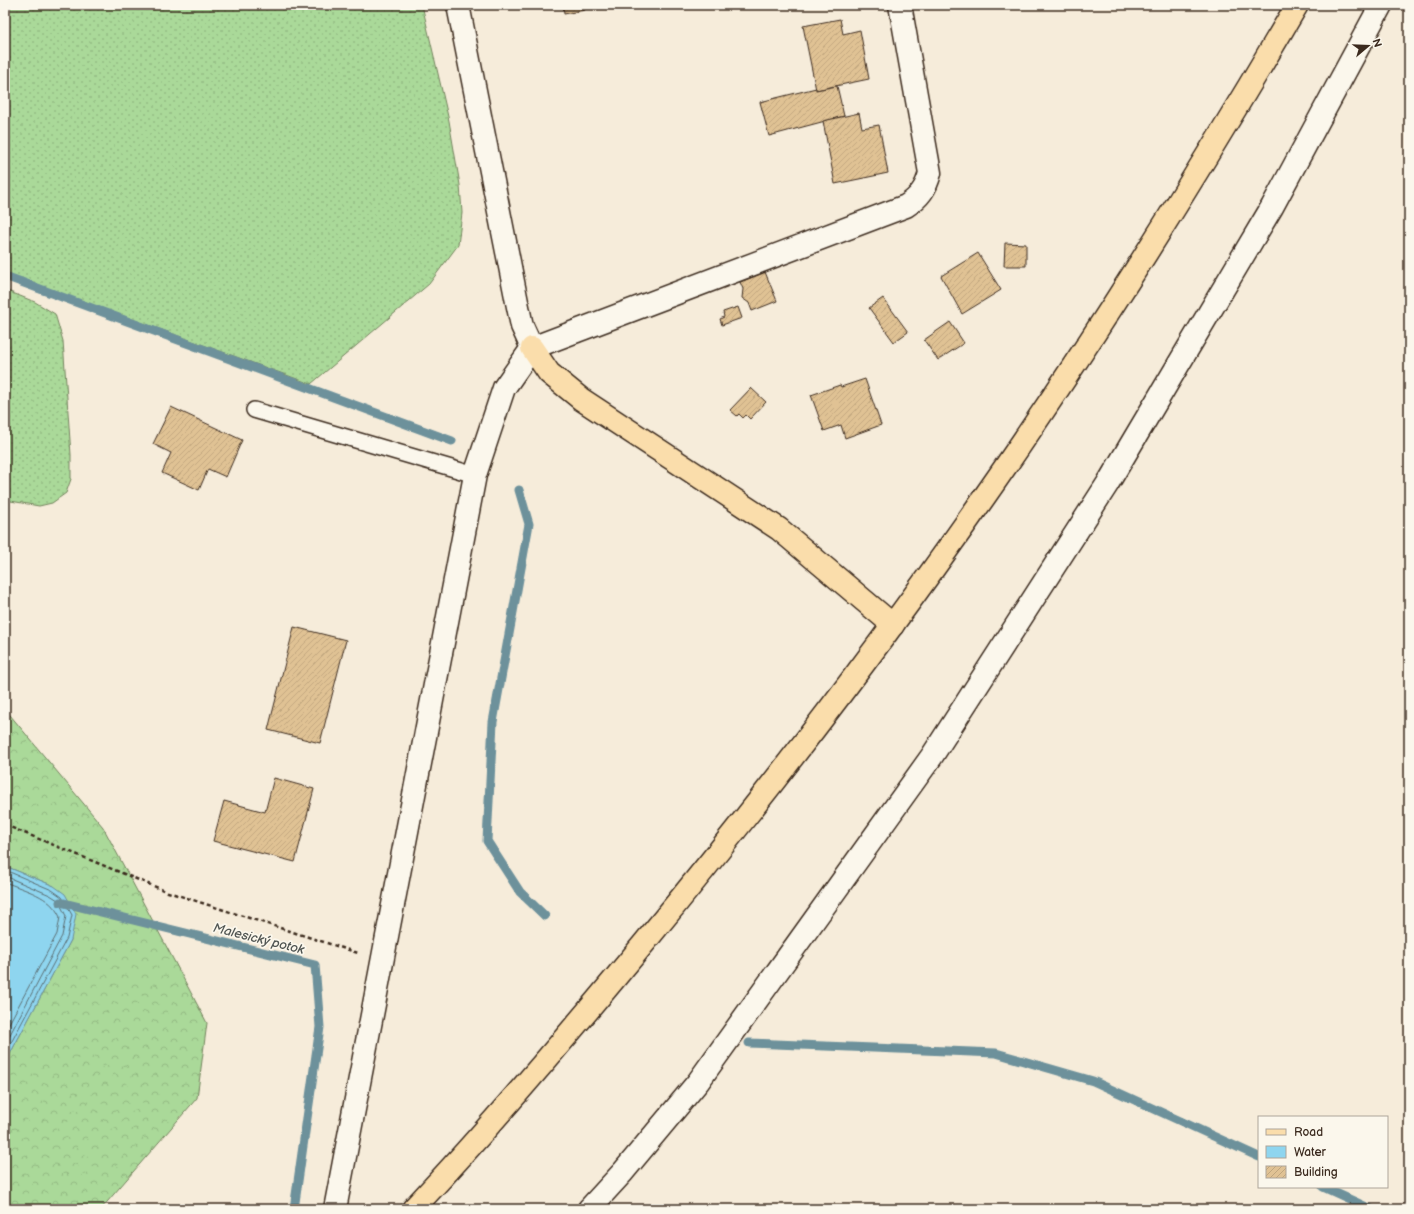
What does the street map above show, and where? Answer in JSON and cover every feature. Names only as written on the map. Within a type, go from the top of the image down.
[{"type":"main road","points":[[419,1203],[563,1040],[693,884],[799,749],[893,625],[987,493],[1140,264],[1226,127],[1297,5]]},
{"type":"main road","points":[[532,348],[549,373],[581,398],[779,529],[893,625]]},
{"type":"street","points":[[458,5],[522,326],[532,348]]},
{"type":"street","points":[[335,1209],[475,475],[504,388],[532,348],[906,206],[917,198],[926,187],[930,173],[900,5]]},
{"type":"street","points":[[590,1209],[698,1082],[932,756],[1108,483],[1272,207],[1381,5]]},
{"type":"lane","points":[[254,410],[475,475]]},
{"type":"path","points":[[5,826],[168,892],[382,961]]},
{"type":"green space","points":[[5,5],[422,5],[449,121],[460,185],[462,213],[458,245],[429,284],[311,384],[5,273]]},
{"type":"green space","points":[[5,290],[35,302],[55,314],[63,341],[71,455],[71,479],[66,493],[52,503],[39,506],[5,500]]},
{"type":"green space","points":[[5,709],[103,827],[207,1023],[197,1098],[101,1209],[5,1209],[5,1063],[71,940],[54,886],[5,866]]},
{"type":"water","points":[[5,866],[54,886],[65,894],[76,914],[71,940],[5,1063]]},
{"type":"building","points":[[563,5],[584,5],[585,10],[564,14]]},
{"type":"building","points":[[840,19],[843,34],[860,30],[869,79],[816,90],[803,26]]},
{"type":"building","points":[[837,86],[844,116],[769,136],[760,102],[816,88],[816,90]]},
{"type":"building","points":[[859,113],[862,128],[879,125],[888,173],[835,184],[823,121]]},
{"type":"building","points":[[1005,243],[1026,244],[1026,266],[1004,266]]},
{"type":"building","points":[[978,253],[1001,290],[962,314],[941,276]]},
{"type":"building","points":[[765,272],[777,301],[752,311],[749,303],[742,298],[743,289],[740,282]]},
{"type":"building","points":[[883,298],[908,332],[894,342],[869,308]]},
{"type":"building","points":[[738,307],[742,318],[722,325],[720,319],[724,317],[723,312]]},
{"type":"building","points":[[950,322],[964,343],[938,360],[924,340]]},
{"type":"building","points":[[865,379],[881,425],[845,438],[841,425],[824,431],[811,395],[840,385],[841,387]]},
{"type":"building","points":[[751,388],[766,402],[750,419],[746,415],[743,418],[739,414],[737,416],[730,410]]},
{"type":"building","points":[[171,407],[242,440],[226,477],[208,469],[199,490],[162,473],[171,453],[153,444]]},
{"type":"building","points":[[294,627],[346,640],[320,743],[268,730]]},
{"type":"building","points":[[274,778],[314,789],[295,862],[213,841],[224,801],[265,812]]},
{"type":"waterway","points":[[5,276],[452,441]]},
{"type":"waterway","points":[[519,490],[529,524],[493,722],[487,841],[520,892],[545,916]]},
{"type":"waterway","name":"Malesický potok","points":[[60,902],[315,965],[320,1027],[294,1209]]},
{"type":"waterway","points":[[749,1043],[996,1053],[1093,1081],[1258,1157]]},
{"type":"waterway","points":[[1325,1188],[1371,1209]]}]
